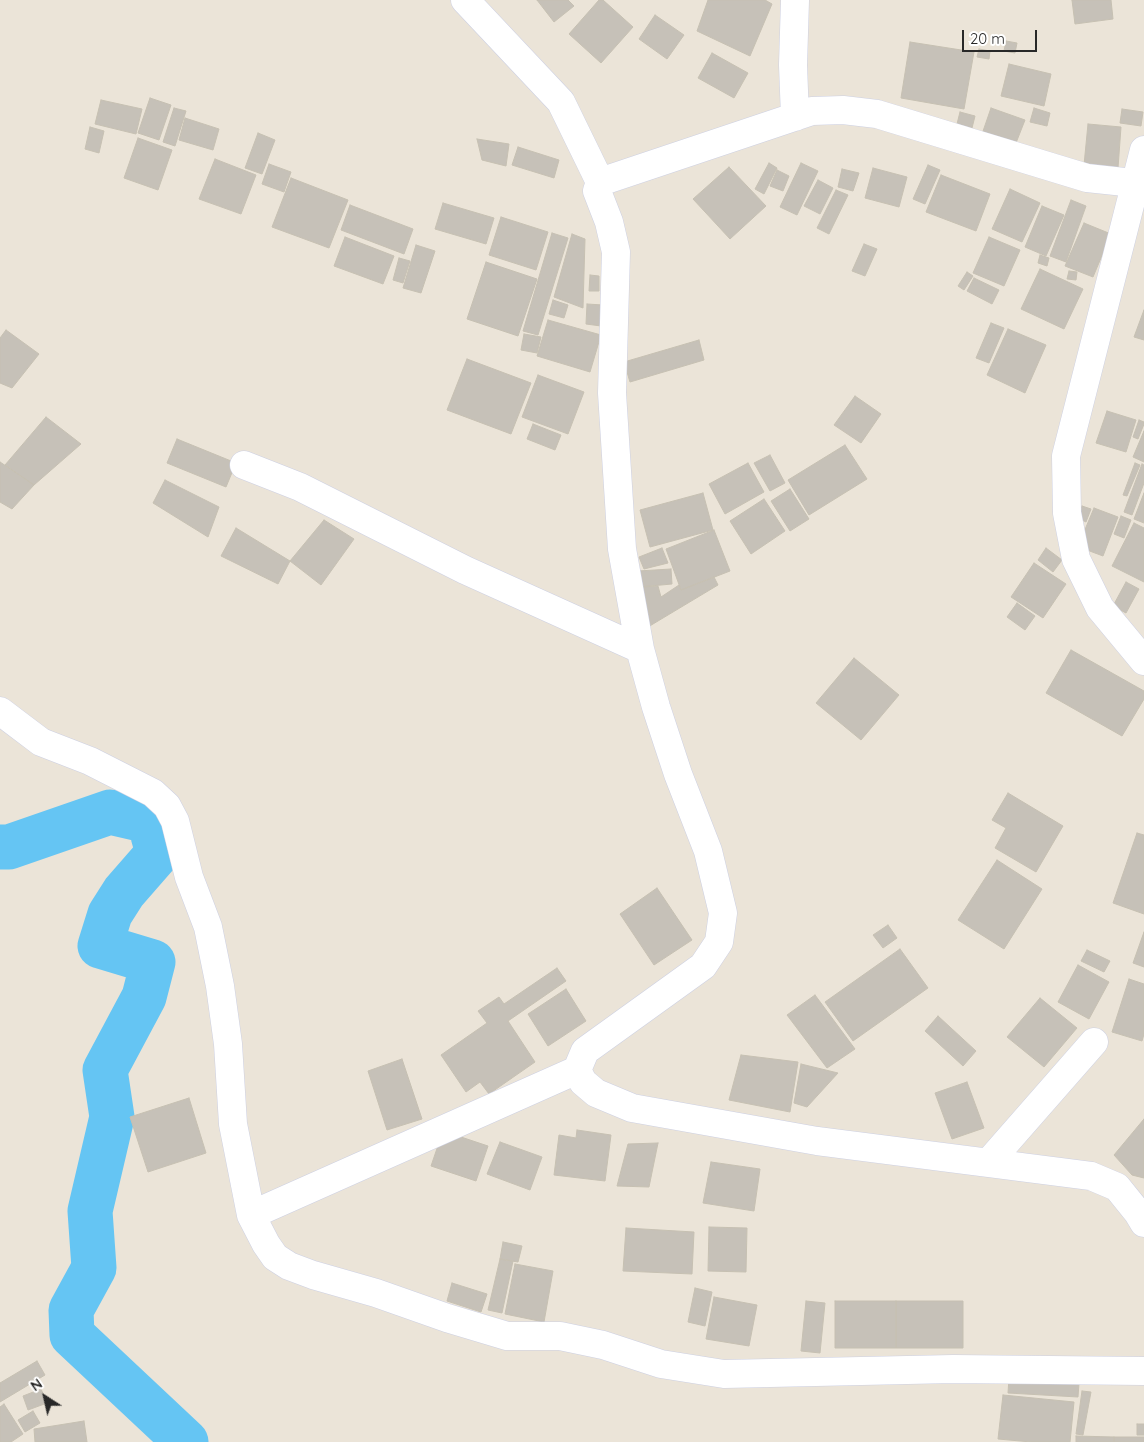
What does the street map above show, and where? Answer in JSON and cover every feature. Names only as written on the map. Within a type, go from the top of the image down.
[{"type":"street","points":[[251,1215],[577,1070],[585,1051],[704,966],[719,942],[723,913],[708,851],[678,774],[656,707],[640,649],[622,549],[612,393],[616,252],[609,222],[597,192],[600,182],[561,102],[465,0]]},
{"type":"street","points":[[795,0],[793,65],[795,117]]},
{"type":"street","points":[[600,182],[812,111],[843,110],[877,114],[1087,178],[1140,183]]},
{"type":"street","points":[[1144,150],[1140,183],[1066,456],[1067,513],[1076,559],[1100,608],[1144,661]]},
{"type":"street","points":[[244,465],[300,487],[465,570],[640,649]]},
{"type":"street","points":[[0,711],[41,742],[90,761],[153,793],[167,806],[175,821],[190,877],[208,927],[220,986],[228,1044],[232,1124],[251,1215],[275,1257],[289,1266],[507,1336],[560,1336],[603,1345],[661,1364],[724,1374],[953,1369],[1144,1371]]},
{"type":"street","points":[[988,1162],[1094,1042]]},
{"type":"street","points":[[577,1070],[582,1082],[596,1093],[632,1108],[817,1141],[1090,1176],[1117,1187],[1142,1214]]},
{"type":"building","points":[[537,0],[568,0],[574,6],[554,22]]},
{"type":"building","points":[[599,0],[603,0],[633,27],[601,63],[569,34]]},
{"type":"building","points":[[708,0],[765,0],[772,4],[750,56],[697,31]]},
{"type":"building","points":[[1072,0],[1111,0],[1113,19],[1075,24]]},
{"type":"building","points":[[655,15],[684,35],[667,59],[639,39]]},
{"type":"building","points":[[1006,41],[1017,43],[1015,53],[1004,51]]},
{"type":"building","points":[[910,42],[974,52],[964,109],[901,98]]},
{"type":"building","points":[[979,49],[990,51],[989,59],[977,57]]},
{"type":"building","points":[[712,53],[748,73],[734,98],[698,78]]},
{"type":"building","points":[[1009,64],[1051,74],[1044,106],[1001,96]]},
{"type":"building","points":[[150,98],[171,105],[159,140],[138,133]]},
{"type":"building","points":[[101,100],[142,109],[136,134],[95,124]]},
{"type":"building","points":[[174,108],[186,111],[175,146],[163,142]]},
{"type":"building","points":[[991,108],[1025,120],[1014,148],[981,137]]},
{"type":"building","points":[[1034,108],[1050,113],[1047,126],[1030,122]]},
{"type":"building","points":[[1122,109],[1143,112],[1141,126],[1120,123]]},
{"type":"building","points":[[960,112],[975,116],[971,132],[956,128]]},
{"type":"building","points":[[185,118],[219,129],[213,150],[179,140]]},
{"type":"building","points":[[1088,124],[1121,127],[1118,168],[1084,165]]},
{"type":"building","points":[[90,127],[104,131],[99,153],[85,149]]},
{"type":"building","points":[[258,133],[275,140],[262,174],[245,168]]},
{"type":"building","points":[[138,138],[172,150],[158,190],[124,178]]},
{"type":"building","points":[[477,139],[509,144],[506,166],[482,160]]},
{"type":"building","points":[[518,147],[559,160],[554,178],[512,165]]},
{"type":"building","points":[[215,159],[256,175],[241,214],[199,199]]},
{"type":"building","points":[[769,163],[777,168],[764,194],[755,189]]},
{"type":"building","points":[[801,163],[818,171],[797,215],[780,207]]},
{"type":"building","points":[[269,164],[291,172],[284,192],[262,184]]},
{"type":"building","points":[[928,165],[940,170],[925,204],[913,199]]},
{"type":"building","points":[[729,167],[766,206],[730,239],[693,199]]},
{"type":"building","points":[[873,168],[907,177],[899,207],[865,198]]},
{"type":"building","points":[[842,169],[859,173],[853,191],[838,187]]},
{"type":"building","points":[[777,170],[789,176],[783,191],[770,186]]},
{"type":"building","points":[[941,175],[990,194],[976,231],[926,212]]},
{"type":"building","points":[[291,178],[348,200],[329,248],[272,227]]},
{"type":"building","points":[[818,180],[833,188],[820,214],[804,206]]},
{"type":"building","points":[[1010,189],[1040,203],[1022,242],[992,229]]},
{"type":"building","points":[[836,190],[848,195],[829,234],[817,228]]},
{"type":"building","points":[[1071,200],[1086,206],[1066,262],[1050,256]]},
{"type":"building","points":[[443,203],[494,218],[486,244],[435,229]]},
{"type":"building","points":[[350,205],[413,229],[404,254],[341,230]]},
{"type":"building","points":[[1042,206],[1064,215],[1046,256],[1025,247]]},
{"type":"building","points":[[501,217],[548,232],[536,270],[489,255]]},
{"type":"building","points":[[1084,223],[1111,234],[1093,277],[1065,266]]},
{"type":"building","points":[[552,233],[568,238],[538,335],[523,331]]},
{"type":"building","points":[[572,234],[585,239],[583,308],[554,297]]},
{"type":"building","points":[[345,237],[394,256],[383,284],[334,266]]},
{"type":"building","points":[[989,237],[1020,250],[1004,286],[973,273]]},
{"type":"building","points":[[864,244],[877,249],[865,276],[852,271]]},
{"type":"building","points":[[416,245],[435,251],[421,293],[403,288]]},
{"type":"building","points":[[1040,255],[1049,258],[1047,266],[1038,263]]},
{"type":"building","points":[[399,258],[410,261],[403,283],[393,280]]},
{"type":"building","points":[[486,262],[537,279],[518,336],[467,319]]},
{"type":"building","points":[[1040,269],[1083,289],[1064,329],[1021,309]]},
{"type":"building","points":[[1069,271],[1077,272],[1076,280],[1067,279]]},
{"type":"building","points":[[967,272],[973,276],[964,290],[958,286]]},
{"type":"building","points":[[590,275],[599,276],[599,291],[589,291]]},
{"type":"building","points":[[974,278],[999,290],[992,304],[967,291]]},
{"type":"building","points":[[553,300],[568,305],[564,318],[549,314]]},
{"type":"building","points":[[587,304],[603,305],[601,326],[586,324]]},
{"type":"building","points":[[1144,310],[1144,340],[1134,337]]},
{"type":"building","points":[[548,320],[601,335],[590,372],[537,356]]},
{"type":"building","points":[[991,323],[1004,328],[989,363],[976,358]]},
{"type":"building","points":[[1008,329],[1046,345],[1025,393],[987,375]]},
{"type":"building","points":[[6,330],[39,354],[12,388],[0,383],[0,338]]},
{"type":"building","points":[[524,334],[541,337],[537,353],[521,350]]},
{"type":"building","points":[[699,340],[704,360],[630,382],[624,362]]},
{"type":"building","points":[[467,359],[531,383],[511,434],[447,410]]},
{"type":"building","points":[[538,375],[584,392],[568,434],[522,417]]},
{"type":"building","points":[[855,396],[881,414],[861,443],[834,425]]},
{"type":"building","points":[[1107,411],[1136,420],[1126,452],[1096,443]]},
{"type":"building","points":[[46,417],[81,444],[34,485],[5,465]]},
{"type":"building","points":[[1139,420],[1144,422],[1144,424],[1138,439],[1133,437]]},
{"type":"building","points":[[533,424],[561,435],[555,450],[527,439]]},
{"type":"building","points":[[1144,431],[1144,462],[1133,457]]},
{"type":"building","points":[[177,439],[236,463],[226,487],[167,463]]},
{"type":"building","points":[[845,445],[867,479],[809,515],[788,480]]},
{"type":"building","points":[[770,455],[785,483],[770,491],[754,463]]},
{"type":"building","points":[[0,462],[34,485],[12,509],[0,502]]},
{"type":"building","points":[[748,463],[764,492],[725,514],[709,484]]},
{"type":"building","points":[[1135,463],[1140,465],[1127,496],[1123,495]]},
{"type":"building","points":[[1142,464],[1144,465],[1144,483],[1132,515],[1124,512]]},
{"type":"building","points":[[165,480],[219,507],[208,537],[153,503]]},
{"type":"building","points":[[790,489],[809,519],[790,531],[771,501]]},
{"type":"building","points":[[703,493],[713,530],[650,547],[640,510]]},
{"type":"building","points":[[1144,493],[1144,523],[1134,519]]},
{"type":"building","points":[[764,499],[785,531],[751,554],[730,521]]},
{"type":"building","points":[[1082,506],[1091,509],[1086,522],[1078,518]]},
{"type":"building","points":[[1094,508],[1118,517],[1103,556],[1087,550],[1084,532]]},
{"type":"building","points":[[1121,516],[1131,520],[1124,538],[1114,534]]},
{"type":"building","points":[[324,520],[354,539],[321,585],[290,561]]},
{"type":"building","points":[[1134,523],[1144,528],[1144,582],[1112,566]]},
{"type":"building","points":[[236,528],[290,561],[278,584],[221,556]]},
{"type":"building","points":[[714,530],[730,571],[681,590],[666,549]]},
{"type":"building","points":[[662,548],[668,563],[644,569],[639,557]]},
{"type":"building","points":[[1046,548],[1062,560],[1053,572],[1038,560]]},
{"type":"building","points":[[1034,563],[1066,584],[1043,618],[1011,597]]},
{"type":"building","points":[[671,569],[672,584],[639,587],[638,571]]},
{"type":"building","points":[[714,577],[718,585],[648,627],[641,587],[658,586],[661,597],[679,585],[681,590]]},
{"type":"building","points":[[1126,582],[1139,589],[1126,613],[1113,606]]},
{"type":"building","points":[[1017,603],[1035,616],[1025,630],[1007,617]]},
{"type":"building","points":[[1071,650],[1144,691],[1144,699],[1122,736],[1046,693]]},
{"type":"building","points":[[854,658],[899,695],[861,740],[816,703]]},
{"type":"building","points":[[1008,793],[1063,826],[1036,872],[995,848],[1006,828],[992,820]]},
{"type":"building","points":[[1137,833],[1144,835],[1144,914],[1113,903]]},
{"type":"building","points":[[997,860],[1042,889],[1004,949],[958,920]]},
{"type":"building","points":[[657,888],[692,940],[654,965],[620,914]]},
{"type":"building","points":[[888,925],[897,938],[883,948],[873,935]]},
{"type":"building","points":[[1144,932],[1144,967],[1133,963]]},
{"type":"building","points":[[900,949],[928,988],[853,1041],[825,1002]]},
{"type":"building","points":[[1087,950],[1110,961],[1104,972],[1081,961]]},
{"type":"building","points":[[1078,965],[1109,982],[1089,1019],[1058,1002]]},
{"type":"building","points":[[557,968],[566,981],[508,1021],[535,1062],[489,1094],[480,1082],[466,1092],[441,1055],[487,1023],[478,1011],[499,997],[504,1004]]},
{"type":"building","points":[[1129,979],[1144,984],[1144,1034],[1142,1041],[1112,1032]]},
{"type":"building","points":[[566,989],[586,1021],[548,1046],[528,1014]]},
{"type":"building","points":[[815,995],[855,1049],[827,1068],[787,1015]]},
{"type":"building","points":[[1040,998],[1077,1028],[1044,1067],[1007,1037]]},
{"type":"building","points":[[938,1016],[976,1051],[963,1066],[925,1031]]},
{"type":"building","points":[[741,1055],[798,1062],[790,1112],[729,1100]]},
{"type":"building","points":[[402,1059],[422,1119],[387,1130],[368,1071]]},
{"type":"building","points":[[801,1064],[838,1073],[807,1107],[794,1103]]},
{"type":"building","points":[[967,1082],[984,1128],[952,1139],[935,1093]]},
{"type":"building","points":[[189,1098],[206,1153],[148,1172],[130,1117]]},
{"type":"building","points":[[1144,1119],[1144,1178],[1132,1175],[1114,1155]]},
{"type":"building","points":[[577,1130],[611,1135],[605,1181],[554,1175],[559,1135],[576,1138]]},
{"type":"building","points":[[443,1131],[488,1146],[476,1181],[431,1166]]},
{"type":"building","points":[[500,1142],[542,1157],[530,1190],[487,1174]]},
{"type":"building","points":[[658,1143],[649,1187],[617,1186],[628,1144]]},
{"type":"building","points":[[711,1162],[760,1169],[754,1211],[703,1203]]},
{"type":"building","points":[[709,1227],[747,1228],[746,1272],[708,1271]]},
{"type":"building","points":[[626,1228],[694,1232],[692,1274],[623,1271]]},
{"type":"building","points":[[503,1242],[522,1246],[518,1262],[500,1259]]},
{"type":"building","points":[[500,1259],[513,1261],[502,1313],[488,1310]]},
{"type":"building","points":[[515,1264],[553,1271],[544,1322],[505,1314]]},
{"type":"building","points":[[452,1283],[487,1294],[481,1312],[447,1301]]},
{"type":"building","points":[[695,1288],[712,1292],[705,1326],[688,1322]]},
{"type":"building","points":[[714,1297],[757,1305],[749,1346],[706,1339]]},
{"type":"building","points":[[806,1301],[825,1303],[820,1353],[801,1351]]},
{"type":"building","points":[[835,1301],[896,1301],[896,1348],[835,1348]]},
{"type":"building","points":[[896,1301],[963,1301],[963,1348],[896,1348]]},
{"type":"building","points":[[37,1361],[45,1375],[0,1402],[0,1383]]},
{"type":"building","points":[[1009,1378],[1079,1383],[1078,1397],[1008,1393]]},
{"type":"building","points":[[41,1389],[47,1403],[28,1410],[23,1396]]},
{"type":"building","points":[[1082,1391],[1091,1392],[1083,1435],[1076,1434]]},
{"type":"building","points":[[1003,1395],[1074,1402],[1070,1442],[1031,1442],[998,1439]]},
{"type":"building","points":[[4,1404],[23,1434],[11,1442],[0,1442],[0,1407]]},
{"type":"building","points":[[33,1411],[40,1423],[25,1432],[18,1420]]},
{"type":"building","points":[[84,1421],[87,1442],[35,1442],[34,1429]]},
{"type":"building","points":[[1137,1424],[1144,1424],[1144,1435],[1137,1435]]},
{"type":"building","points":[[1076,1436],[1114,1437],[1114,1442],[1076,1442]]},
{"type":"building","points":[[1114,1437],[1144,1437],[1144,1442],[1114,1442]]},
{"type":"waterway","points":[[0,847],[9,847],[110,812],[149,821],[158,853],[124,892],[110,914],[100,946],[153,962],[144,997],[105,1070],[112,1117],[90,1211],[94,1268],[71,1310],[72,1335],[186,1442]]}]
